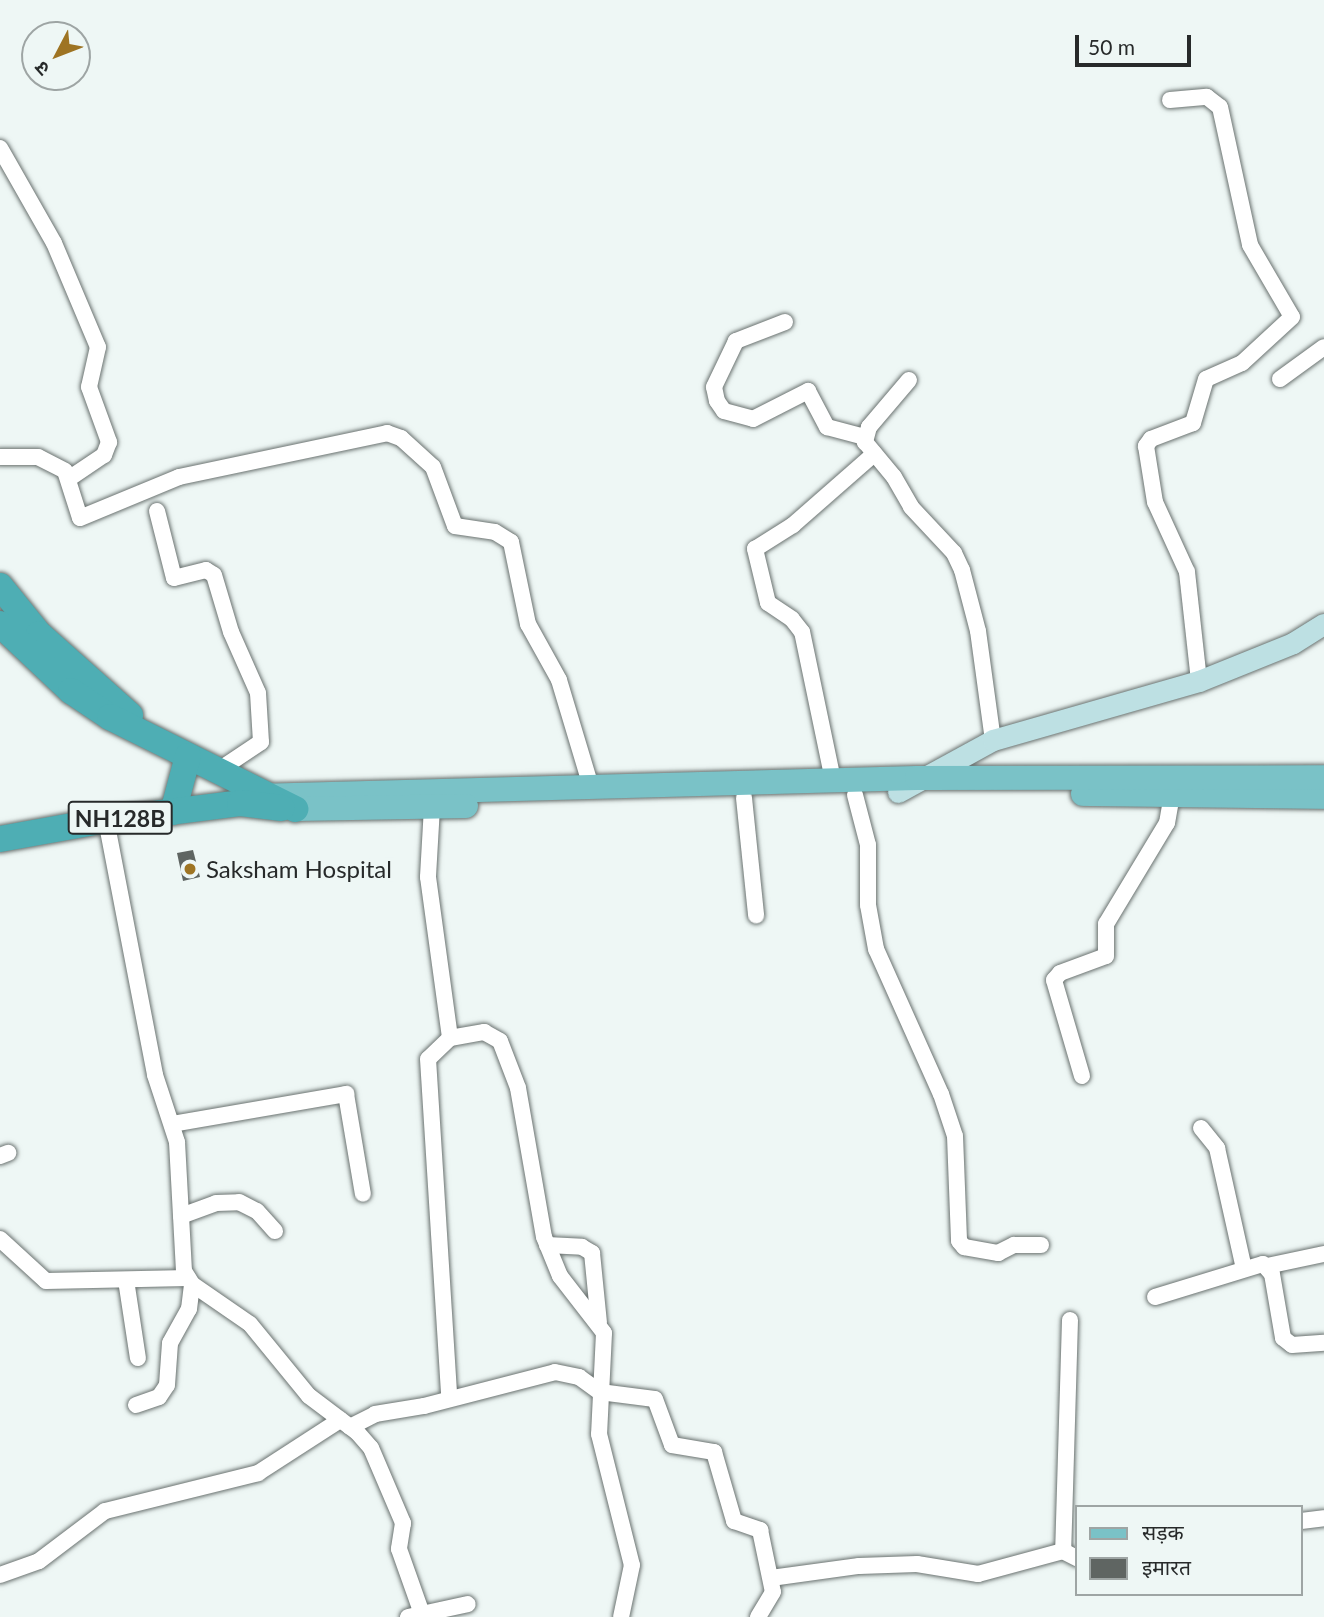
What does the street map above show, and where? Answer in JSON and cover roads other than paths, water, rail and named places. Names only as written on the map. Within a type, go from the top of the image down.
[{"type":"highway","points":[[0,586],[39,634],[155,741]]},
{"type":"highway","points":[[0,624],[71,691],[155,741],[265,792],[295,809]]},
{"type":"highway","points":[[173,812],[188,756]]},
{"type":"highway","points":[[240,803],[295,809]]},
{"type":"highway","name":"NH128B","points":[[0,839],[106,820],[240,803]]},
{"type":"main road","points":[[295,809],[855,795],[907,785],[993,740],[1199,681],[1293,643],[1324,624]]},
{"type":"main road","points":[[240,803],[265,792],[833,780],[907,785],[1173,786],[1324,777]]},
{"type":"main road","points":[[1173,786],[1324,797]]},
{"type":"street","points":[[1170,100],[1207,97],[1220,107],[1250,245],[1293,317],[1242,363],[1206,379],[1199,389],[1198,416],[1193,423],[1151,439],[1146,446],[1155,502],[1187,572],[1199,681]]},
{"type":"street","points":[[0,148],[54,243],[98,347],[90,393],[109,442],[99,459],[70,478]]},
{"type":"street","points":[[785,322],[748,333],[728,351],[714,387],[724,411],[744,419],[761,418],[772,407],[808,391],[827,427],[864,437],[874,454],[894,477],[911,507],[954,553],[962,570],[978,631],[993,740]]},
{"type":"street","points":[[1280,379],[1324,347]]},
{"type":"street","points":[[864,437],[909,380]]},
{"type":"street","points":[[0,457],[48,460],[70,478],[80,517],[179,477],[387,433],[401,438],[433,467],[455,526],[495,532],[511,542],[528,624],[559,680],[592,787]]},
{"type":"street","points":[[833,780],[802,632],[792,619],[768,603],[755,549],[793,525],[874,454]]},
{"type":"street","points":[[157,511],[174,578],[206,570],[214,575],[231,632],[258,693],[261,742],[219,770]]},
{"type":"street","points":[[1082,1076],[1054,980],[1060,973],[1107,956],[1106,924],[1161,833],[1173,786]]},
{"type":"street","points":[[855,795],[868,845],[868,905],[876,949],[941,1094],[955,1136],[959,1241],[964,1247],[998,1252],[1013,1245],[1041,1245]]},
{"type":"street","points":[[744,798],[755,915]]},
{"type":"street","points":[[432,807],[428,877],[450,1038]]},
{"type":"street","points":[[106,820],[155,1075],[172,1124],[190,1281],[189,1309],[170,1343],[167,1385],[159,1397],[136,1405]]},
{"type":"street","points":[[449,1397],[428,1059],[450,1038],[484,1032],[496,1036],[503,1047],[518,1088],[547,1245],[567,1286],[599,1323]]},
{"type":"street","points":[[172,1124],[346,1094],[363,1194]]},
{"type":"street","points":[[1201,1128],[1217,1148],[1244,1269]]},
{"type":"street","points":[[181,1216],[216,1203],[239,1202],[257,1211],[275,1231]]},
{"type":"street","points":[[0,1239],[46,1281],[190,1281],[239,1313],[309,1396],[365,1439],[382,1468],[403,1523],[399,1549],[415,1616],[468,1604]]},
{"type":"street","points":[[547,1245],[582,1247],[592,1253],[599,1323],[606,1342],[600,1392],[599,1434],[632,1565],[621,1617]]},
{"type":"street","points":[[1155,1297],[1244,1269],[1324,1254]]},
{"type":"street","points":[[1268,1266],[1283,1338],[1292,1345],[1324,1343]]},
{"type":"street","points":[[126,1280],[138,1358]]},
{"type":"street","points":[[771,1578],[859,1566],[917,1563],[978,1574],[1070,1554],[1070,1320]]},
{"type":"street","points":[[0,1575],[39,1561],[105,1511],[258,1473],[345,1424],[375,1414],[555,1372],[579,1377],[600,1392],[654,1399],[672,1446],[714,1451],[734,1521],[760,1530],[771,1578],[770,1602],[758,1617]]},
{"type":"street","points":[[1303,1521],[1324,1518]]},
{"type":"place","name":"Saksham Hospital","points":[[190,869]]}]
